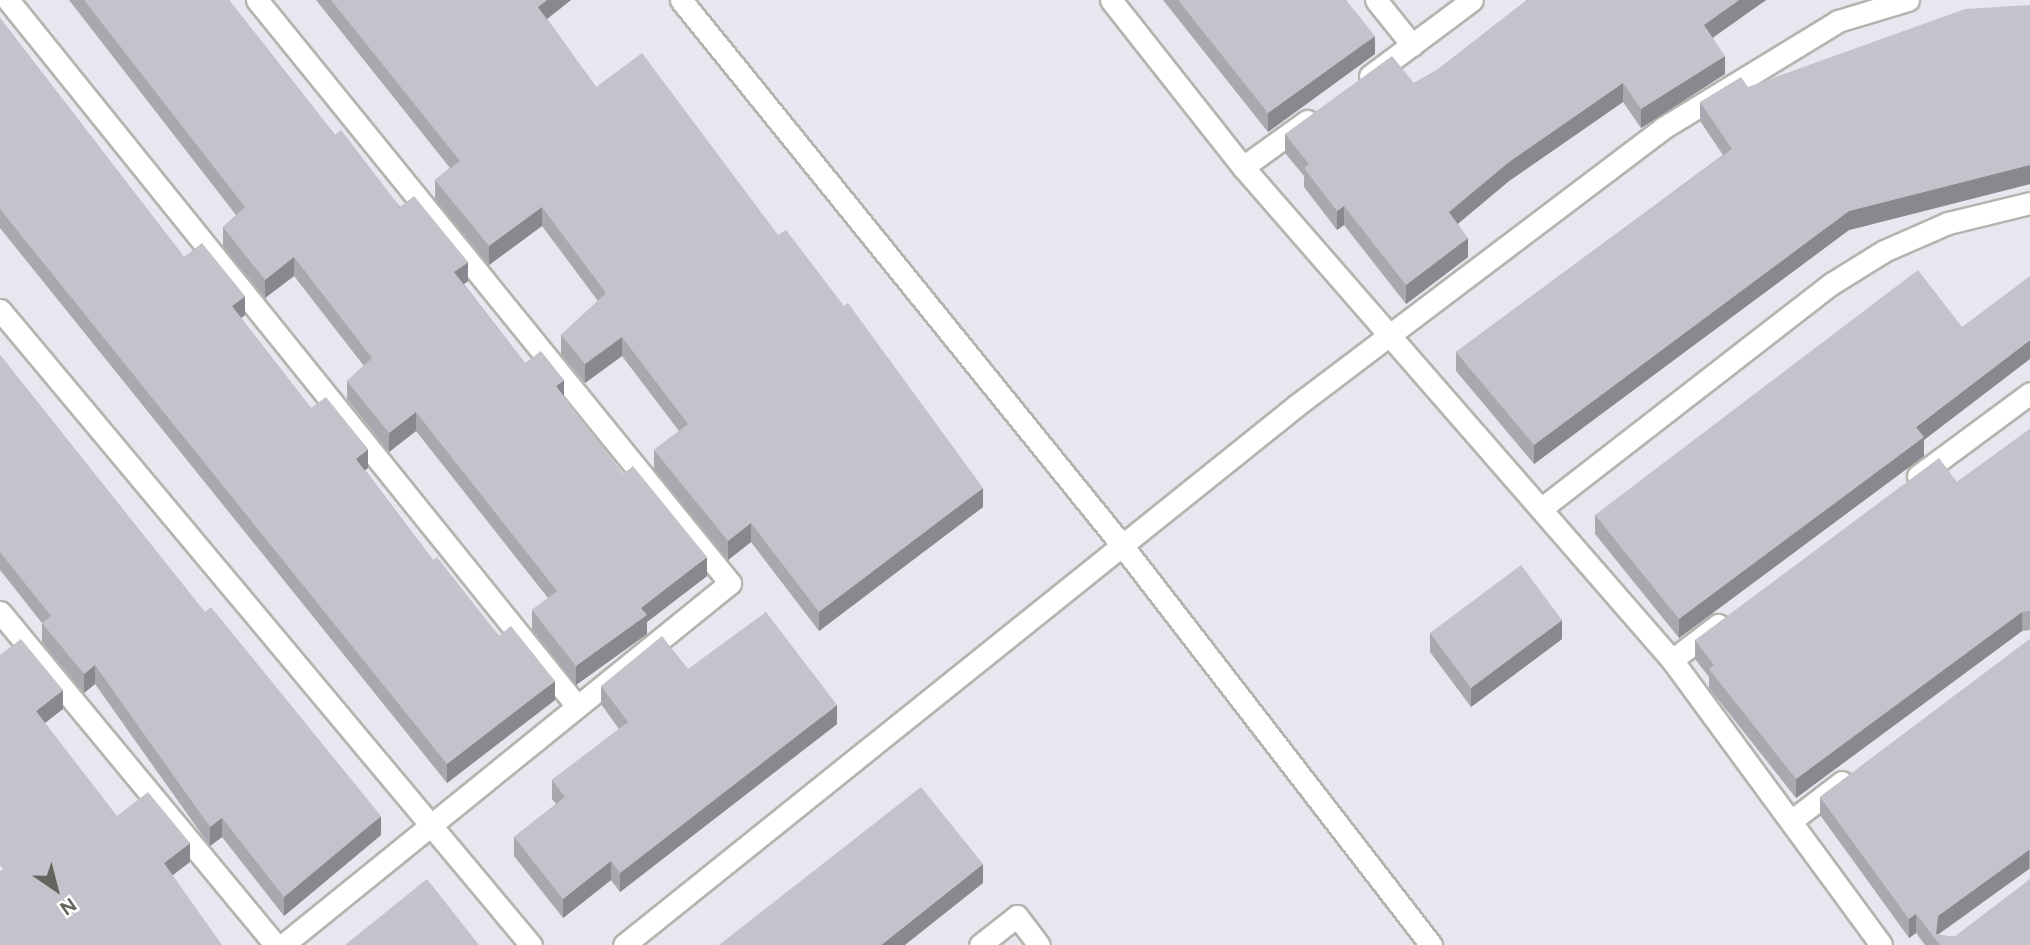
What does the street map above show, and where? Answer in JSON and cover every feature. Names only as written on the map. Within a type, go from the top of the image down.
[{"type":"street","points":[[8,0],[576,705]]},
{"type":"street","points":[[257,0],[730,583],[576,705],[431,827],[283,945]]},
{"type":"street","points":[[681,0],[1121,544],[1431,945]]},
{"type":"street","points":[[1111,0],[1243,167],[1672,660],[1881,945]]},
{"type":"street","points":[[1376,0],[1412,45]]},
{"type":"street","points":[[1356,86],[1472,0]]},
{"type":"street","points":[[624,945],[1121,544],[1663,128],[1752,69],[1838,21],[1908,0]]},
{"type":"street","points":[[1243,167],[1322,110]]},
{"type":"street","points":[[1542,508],[1863,264],[1948,223],[2030,203]]},
{"type":"street","points":[[0,310],[531,945]]},
{"type":"street","points":[[1896,493],[2030,393]]},
{"type":"street","points":[[1672,660],[1739,610]]},
{"type":"street","points":[[0,612],[275,945]]},
{"type":"street","points":[[1791,821],[1856,772]]},
{"type":"street","points":[[980,945],[1017,916],[1039,945]]},
{"type":"building","points":[[84,0],[229,0],[335,135],[341,130],[400,207],[414,196],[468,262],[454,272],[525,363],[541,351],[564,380],[556,386],[623,474],[633,466],[707,557],[641,608],[647,615],[576,666],[532,610],[557,591],[416,412],[389,433],[347,381],[372,358],[294,257],[265,280],[223,227],[245,207]]},
{"type":"building","points":[[331,0],[547,0],[538,7],[596,87],[642,53],[778,235],[786,230],[844,306],[848,303],[983,488],[819,612],[751,523],[728,541],[654,450],[688,424],[622,337],[585,364],[561,335],[606,293],[542,207],[489,246],[435,180],[460,161]]},
{"type":"building","points":[[1178,0],[1346,0],[1375,36],[1268,113]]},
{"type":"building","points":[[1527,0],[1739,0],[1704,25],[1725,56],[1641,109],[1623,83],[1509,162],[1449,212],[1468,238],[1406,285],[1344,206],[1337,211],[1304,168],[1309,164],[1285,134],[1392,56],[1414,83],[1437,70]]},
{"type":"building","points":[[2030,5],[2030,165],[1849,211],[1534,445],[1456,352],[1732,149],[1700,102],[1741,77],[1748,87],[1965,9]]},
{"type":"building","points":[[0,18],[184,257],[202,243],[245,296],[232,306],[311,408],[326,397],[368,449],[356,459],[433,560],[437,557],[499,636],[511,626],[555,681],[447,764],[0,209]]},
{"type":"building","points":[[1918,270],[1962,327],[2030,276],[2030,340],[1916,427],[1924,437],[1679,619],[1595,515]]},
{"type":"building","points":[[0,355],[205,612],[211,607],[381,816],[284,897],[222,818],[210,827],[95,665],[84,674],[42,623],[51,616],[0,552]]},
{"type":"building","points":[[2030,429],[2030,611],[2022,612],[1796,779],[1709,669],[1714,665],[1695,640],[1939,458],[1957,482]]},
{"type":"building","points":[[1521,565],[1562,620],[1471,688],[1430,633]]},
{"type":"building","points":[[766,612],[837,705],[620,873],[611,861],[563,899],[514,837],[565,797],[552,780],[628,722],[601,686],[662,636],[688,669]]},
{"type":"building","points":[[21,639],[63,690],[36,711],[117,816],[148,792],[190,843],[164,863],[222,945],[0,945],[0,871],[3,869],[0,865],[0,655]]},
{"type":"building","points":[[2030,639],[2030,851],[1938,916],[1936,934],[1954,937],[2030,879],[2030,945],[1940,945],[1916,914],[1909,919],[1820,797]]},
{"type":"building","points":[[921,787],[983,864],[881,945],[719,945]]},
{"type":"building","points":[[427,879],[479,945],[345,945]]}]
